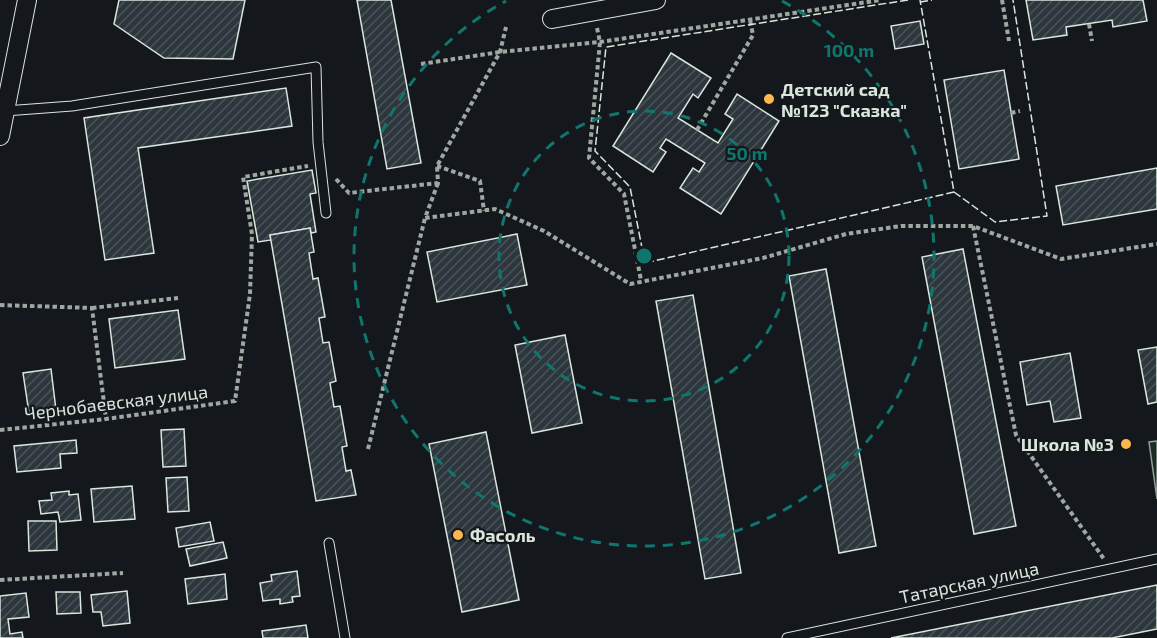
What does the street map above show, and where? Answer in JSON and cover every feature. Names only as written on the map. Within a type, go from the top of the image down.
[{"type":"street","points":[[0,136],[27,0]]},
{"type":"street","points":[[552,19],[613,4],[656,0]]},
{"type":"lane","points":[[5,111],[72,106],[316,67],[320,164],[326,213]]},
{"type":"lane","points":[[329,543],[345,638]]},
{"type":"lane","name":"Татарская улица","points":[[787,638],[1157,559]]},
{"type":"path","points":[[421,64],[500,52],[600,42],[880,0]]},
{"type":"path","points":[[1002,0],[1009,41]]},
{"type":"path","points":[[594,10],[600,42],[589,158],[624,194],[641,280]]},
{"type":"path","points":[[697,130],[753,35],[750,20]]},
{"type":"path","points":[[1089,24],[1092,41]]},
{"type":"path","points":[[368,449],[425,218],[438,183],[437,166],[500,52],[506,27]]},
{"type":"path","points":[[1011,113],[1020,111]]},
{"type":"path","points":[[320,164],[350,193],[438,183]]},
{"type":"path","name":"Чернобаевская улица","points":[[0,430],[106,419],[235,400],[250,294],[252,234],[243,177],[320,164]]},
{"type":"path","points":[[437,166],[480,182],[484,211]]},
{"type":"path","points":[[425,218],[495,209],[544,231],[630,284],[641,280],[763,258],[846,234],[900,225],[973,226],[1061,259],[1157,244]]},
{"type":"path","points":[[973,226],[1016,435],[1110,568]]},
{"type":"path","points":[[0,305],[92,308],[178,298]]},
{"type":"path","points":[[92,308],[106,419]]},
{"type":"path","points":[[0,580],[123,573]]},
{"type":"green space","points":[[1157,441],[1157,499],[1149,442]]},
{"type":"building","points":[[119,0],[245,0],[233,59],[164,58],[114,24]]},
{"type":"building","points":[[357,0],[391,0],[421,163],[387,169]]},
{"type":"building","points":[[1026,0],[1143,0],[1147,21],[1113,27],[1112,20],[1066,27],[1067,35],[1033,40]]},
{"type":"building","points":[[920,21],[924,44],[895,49],[891,26]]},
{"type":"building","points":[[671,53],[711,78],[698,98],[693,94],[678,118],[718,143],[733,119],[725,114],[737,94],[779,121],[721,214],[680,188],[693,168],[699,172],[705,163],[666,139],[660,148],[666,152],[653,172],[613,146]]},
{"type":"building","points":[[1004,70],[1019,159],[959,169],[944,80]]},
{"type":"building","points":[[286,88],[292,126],[138,148],[154,253],[105,260],[84,118]]},
{"type":"building","points":[[1157,168],[1157,209],[1063,225],[1056,186]]},
{"type":"building","points":[[312,170],[316,193],[310,194],[316,232],[311,233],[310,228],[270,235],[271,240],[258,242],[247,181]]},
{"type":"building","points":[[310,228],[314,252],[309,253],[313,279],[318,278],[325,317],[319,318],[323,343],[329,342],[336,381],[330,383],[334,407],[340,406],[347,446],[342,447],[346,471],[351,470],[356,495],[316,501],[270,235]]},
{"type":"building","points":[[517,234],[527,285],[437,302],[427,252]]},
{"type":"building","points":[[963,249],[1016,526],[974,534],[922,257]]},
{"type":"building","points":[[826,269],[876,546],[839,553],[789,276]]},
{"type":"building","points":[[693,295],[741,573],[705,579],[656,301]]},
{"type":"building","points":[[178,310],[185,359],[115,368],[109,319]]},
{"type":"building","points":[[565,335],[582,423],[532,433],[515,345]]},
{"type":"building","points":[[1157,347],[1157,402],[1148,404],[1138,350]]},
{"type":"building","points":[[1070,353],[1081,418],[1054,422],[1050,401],[1027,405],[1020,362]]},
{"type":"building","points":[[51,369],[56,410],[29,413],[23,373]]},
{"type":"building","points":[[184,429],[186,466],[163,467],[161,430]]},
{"type":"building","points":[[486,432],[519,600],[462,612],[429,444]]},
{"type":"building","points":[[76,440],[77,453],[60,454],[61,468],[17,472],[14,446]]},
{"type":"building","points":[[187,477],[189,511],[168,512],[166,478]]},
{"type":"building","points":[[132,486],[135,519],[94,522],[91,489]]},
{"type":"building","points":[[69,491],[69,495],[78,494],[81,520],[60,522],[58,512],[41,514],[39,501],[52,500],[51,493]]},
{"type":"building","points":[[28,521],[56,521],[57,550],[29,551]]},
{"type":"building","points":[[210,522],[214,541],[179,547],[176,528]]},
{"type":"building","points":[[223,542],[227,558],[190,566],[186,549]]},
{"type":"building","points":[[297,571],[300,596],[292,597],[293,602],[280,604],[280,599],[263,601],[260,583],[272,581],[271,575]]},
{"type":"building","points":[[225,574],[227,599],[188,604],[185,579]]},
{"type":"building","points":[[1157,585],[1157,629],[1112,638],[891,638]]},
{"type":"building","points":[[127,591],[130,623],[103,626],[101,612],[93,612],[91,595]]},
{"type":"building","points":[[56,592],[80,592],[81,613],[57,614]]},
{"type":"building","points":[[26,593],[29,617],[8,619],[10,634],[22,632],[23,638],[0,638],[0,596]]},
{"type":"building","points":[[306,625],[308,638],[263,638],[262,631]]},
{"type":"fence","points":[[908,0],[606,47],[595,151],[630,187],[645,263],[954,192],[920,0]]},
{"type":"fence","points":[[920,2],[932,0]]},
{"type":"fence","points":[[954,192],[995,222],[1047,216],[1013,0]]},
{"type":"place","name":"Детский сад №123 \"Сказка\"","points":[[769,99]]},
{"type":"place","name":"Школа №3","points":[[1126,444]]},
{"type":"place","name":"Фасоль","points":[[458,535]]}]
